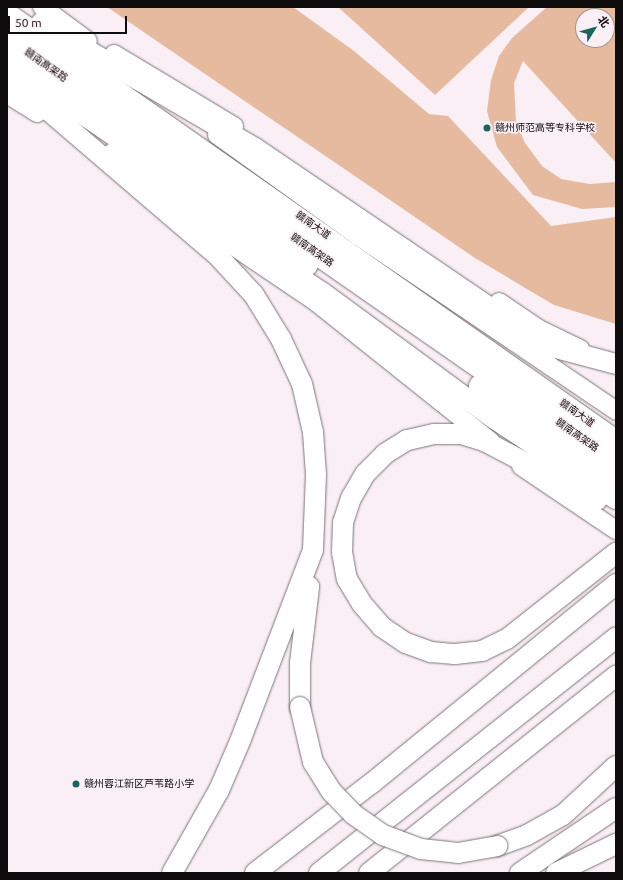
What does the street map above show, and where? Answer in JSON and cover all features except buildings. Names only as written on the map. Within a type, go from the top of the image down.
[{"type":"highway","name":"赣南高架路","points":[[7,38],[616,462]]},
{"type":"highway","name":"赣南高架路","points":[[7,62],[314,270],[616,482]]},
{"type":"main road","points":[[14,7],[137,77],[358,216],[546,345],[616,364]]},
{"type":"main road","name":"赣南大道","points":[[7,13],[616,440]]},
{"type":"main road","points":[[7,82],[323,293],[493,418],[616,499]]},
{"type":"main road","points":[[43,106],[217,255],[254,295],[281,339],[302,384],[313,432],[316,475],[314,550],[300,663],[300,707],[312,762],[331,791],[353,814],[383,835],[421,849],[458,853],[497,846],[527,835],[562,815],[616,766]]},
{"type":"main road","points":[[616,511],[490,443],[461,434],[434,434],[407,440],[385,454],[365,474],[351,498],[343,523],[342,552],[347,579],[362,604],[382,627],[406,643],[431,652],[482,651],[534,620],[616,553]]},
{"type":"main road","points":[[172,873],[219,790],[241,739],[314,550]]},
{"type":"main road","points":[[255,873],[372,783],[616,584]]},
{"type":"main road","points":[[319,873],[616,638]]},
{"type":"main road","points":[[369,873],[616,676]]},
{"type":"main road","points":[[520,873],[616,808]]},
{"type":"main road","points":[[556,873],[608,848]]},
{"type":"street","points":[[42,7],[358,236],[542,363],[616,411]]},
{"type":"street","points":[[76,33],[198,102],[540,329],[586,352],[616,355]]},
{"type":"street","points":[[7,94],[316,302],[490,443],[545,485],[616,530]]},
{"type":"shaded area","points":[[107,7],[293,7],[354,51],[429,114],[448,116],[551,226],[616,217],[616,324],[554,305],[475,258]]},
{"type":"shaded area","points":[[338,7],[529,7],[435,95]]},
{"type":"shaded area","points":[[547,7],[616,7],[616,163],[523,61],[514,83],[516,122],[525,143],[542,166],[561,179],[590,184],[616,182],[616,207],[582,209],[533,195],[497,147],[487,111],[491,80],[499,56],[512,38]]},
{"type":"place","name":"赣州师范高等专科学校","points":[[487,128]]},
{"type":"place","name":"赣州蓉江新区芦苇路小学","points":[[76,784]]}]
